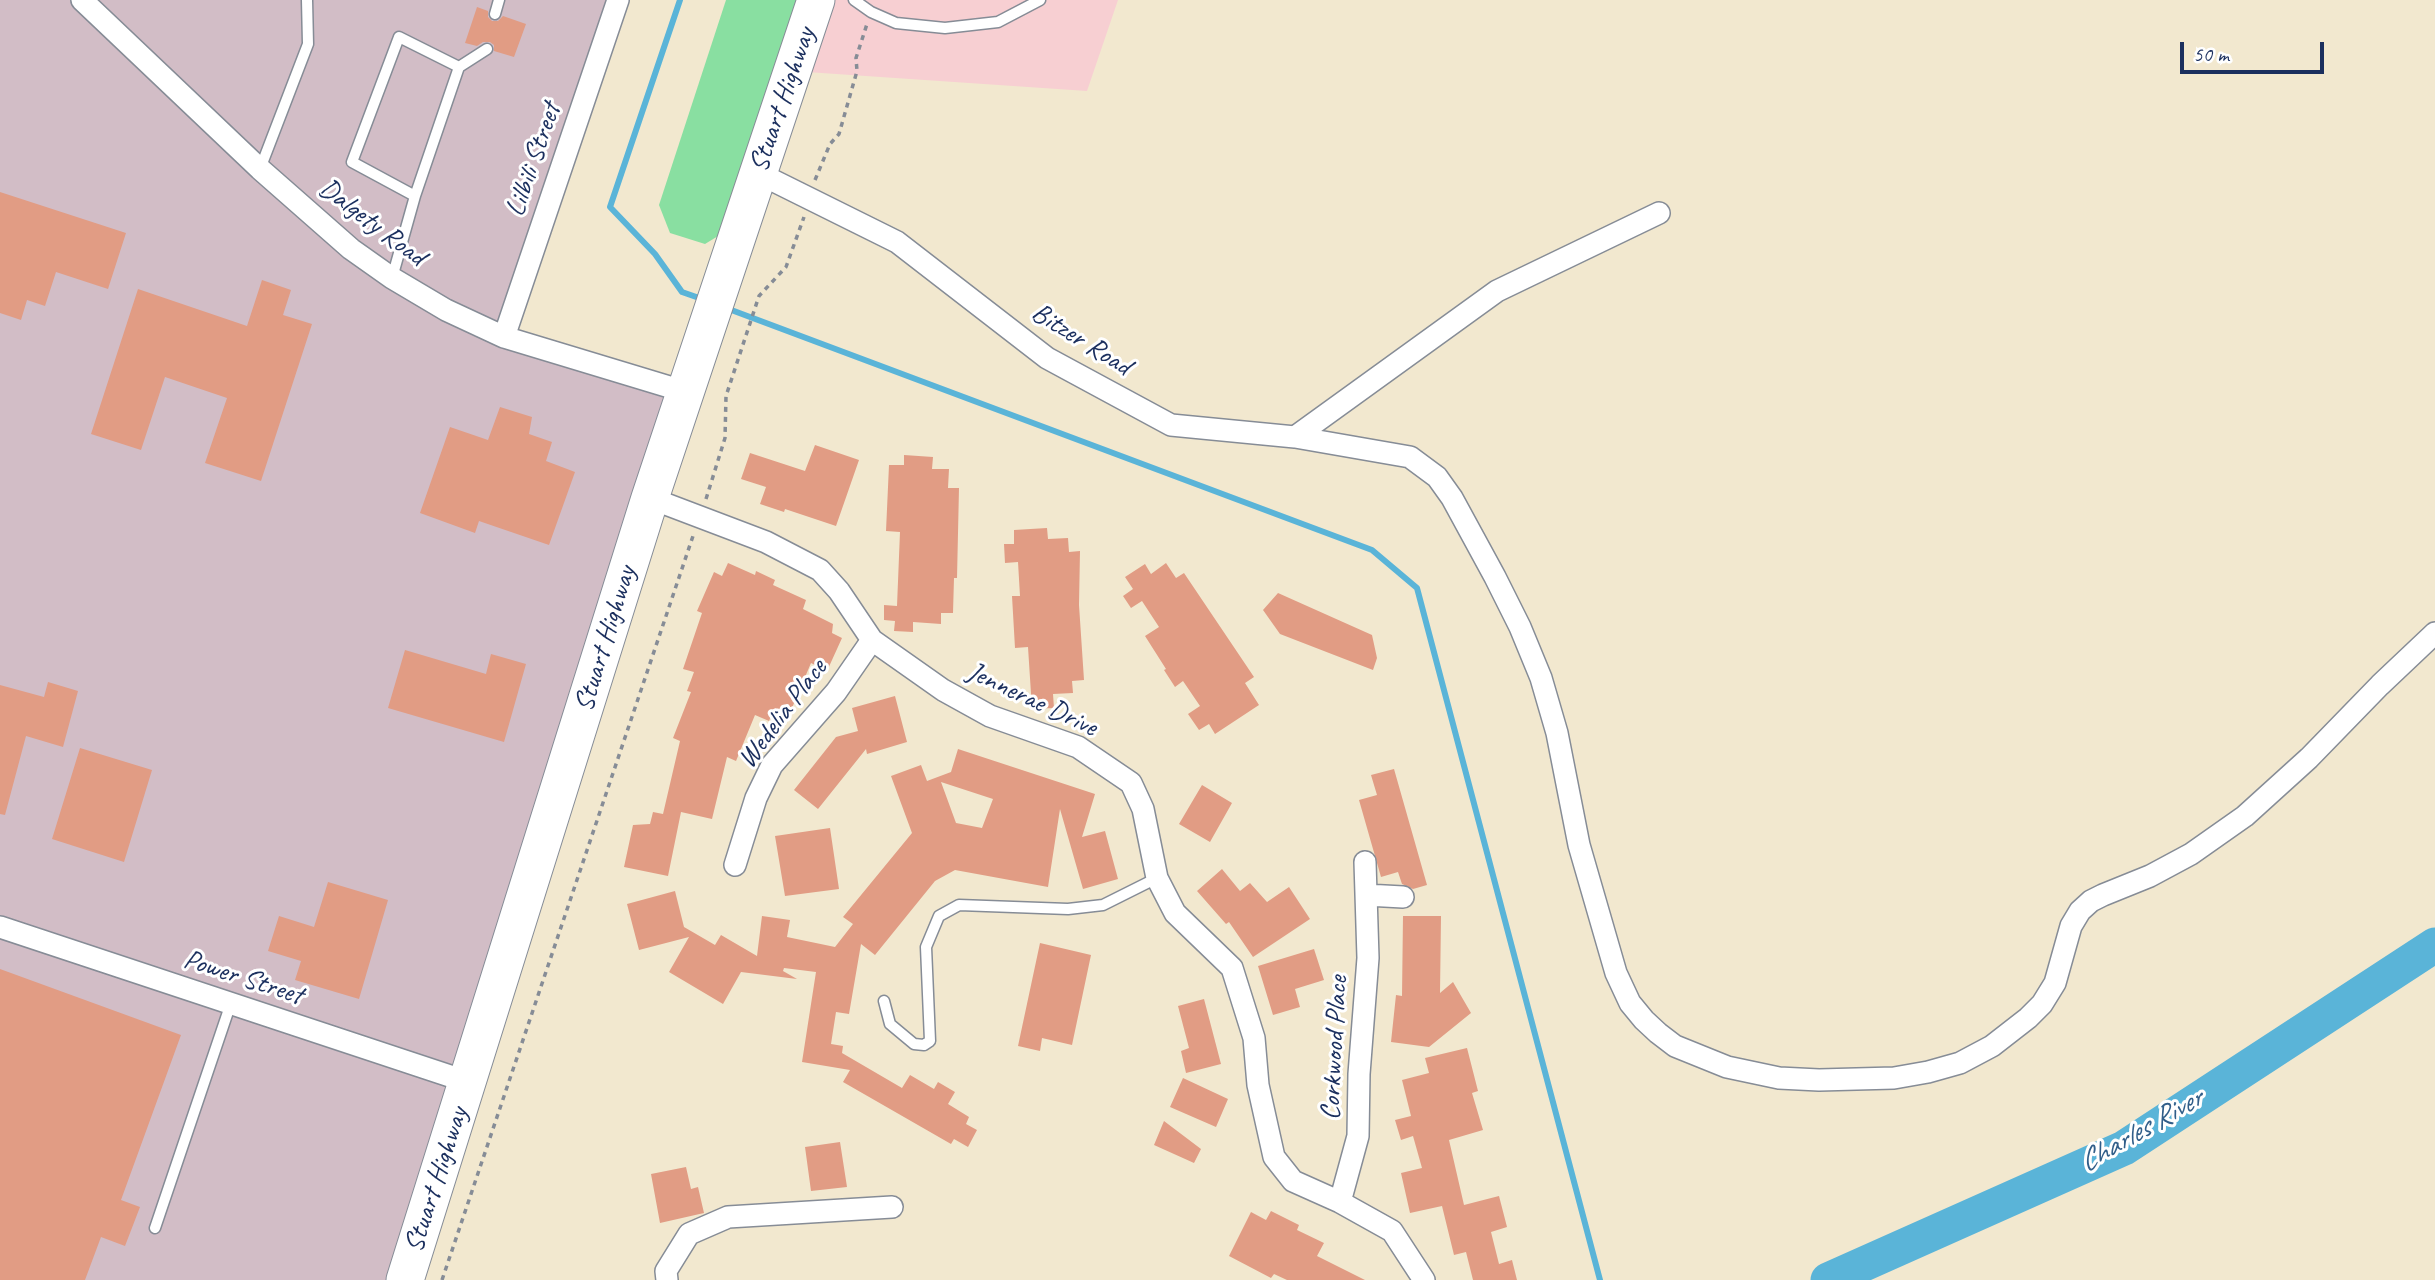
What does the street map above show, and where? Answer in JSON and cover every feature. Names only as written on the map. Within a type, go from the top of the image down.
[{"type":"highway","name":"Stuart Highway","points":[[405,1280],[650,498],[816,0]]},
{"type":"street","name":"Dalgety Road","points":[[82,0],[260,169],[351,249],[392,278],[446,310],[504,337],[686,392]]},
{"type":"street","name":"Lilbili Street","points":[[504,337],[613,1]]},
{"type":"street","name":"Bitzer Road","points":[[758,173],[897,242],[1047,358],[1171,425],[1294,437],[1410,457],[1437,477],[1452,498],[1520,627],[1541,677],[1557,733],[1579,845],[1601,928],[1616,973],[1630,1003],[1644,1020],[1675,1046],[1727,1067],[1779,1078],[1894,1078],[1960,1063],[1992,1046],[2042,1004],[2055,983],[2071,926],[2080,911],[2103,895],[2150,876],[2190,854],[2245,816],[2309,758],[2435,633]]},
{"type":"street","points":[[1294,437],[1497,291],[1659,213]]},
{"type":"street","name":"Jennerae Drive","points":[[650,498],[766,542],[820,570],[839,591],[872,640],[943,690],[990,716],[1078,747],[1130,783],[1143,809],[1157,878],[1175,913],[1232,968],[1254,1038],[1258,1085],[1274,1157],[1293,1181],[1340,1202],[1392,1231],[1424,1280]]},
{"type":"street","name":"Wedelia Place","points":[[735,866],[756,798],[772,765],[836,692],[872,640]]},
{"type":"street","name":"Corkwood Place","points":[[1340,1202],[1358,1136],[1359,1074],[1368,958],[1364,862]]},
{"type":"street","points":[[1366,895],[1403,897]]},
{"type":"street","name":"Power Street","points":[[0,927],[468,1082]]},
{"type":"street","points":[[667,1280],[666,1271],[689,1234],[728,1217],[892,1207]]},
{"type":"lane","points":[[260,169],[307,44],[307,0]]},
{"type":"lane","points":[[495,14],[499,0]]},
{"type":"lane","points":[[855,0],[871,12],[896,23],[945,29],[998,22],[1040,0]]},
{"type":"lane","points":[[415,196],[352,162],[398,37],[459,67]]},
{"type":"lane","points":[[392,278],[415,196],[459,67],[487,49]]},
{"type":"lane","points":[[884,1001],[890,1024],[914,1044],[924,1045],[930,1041],[926,947],[939,916],[959,905],[1068,909],[1103,905],[1157,878]]},
{"type":"lane","points":[[156,1228],[231,1003]]},
{"type":"path","points":[[442,1280],[725,439],[726,396],[759,296],[786,267],[820,167],[839,134],[857,71],[856,58],[871,12]]},
{"type":"shaded area","points":[[0,0],[618,0],[504,337],[686,392],[404,1280],[0,1280]]},
{"type":"shaded area","points":[[816,0],[1118,0],[1087,91],[792,71]]},
{"type":"green space","points":[[726,0],[816,0],[741,222],[705,244],[670,233],[659,205]]},
{"type":"building","points":[[477,7],[488,11],[488,17],[492,21],[498,21],[503,16],[526,24],[514,57],[494,51],[494,45],[490,42],[477,46],[465,43]]},
{"type":"building","points":[[0,192],[126,233],[108,289],[56,272],[45,306],[27,300],[21,320],[0,313]]},
{"type":"building","points":[[262,280],[291,290],[283,315],[312,324],[261,481],[205,463],[227,398],[165,377],[141,450],[91,434],[138,289],[247,326]]},
{"type":"building","points":[[500,407],[532,417],[529,434],[552,442],[546,461],[575,472],[549,545],[479,521],[475,533],[420,513],[450,427],[488,440]]},
{"type":"building","points":[[815,445],[859,460],[836,526],[785,509],[784,512],[760,504],[766,487],[741,479],[750,453],[805,471]]},
{"type":"building","points":[[904,455],[933,457],[932,469],[949,469],[948,488],[959,488],[957,578],[954,578],[953,613],[941,613],[941,624],[913,622],[913,632],[894,631],[895,621],[884,620],[884,605],[897,606],[900,532],[886,531],[889,465],[904,465]]},
{"type":"building","points":[[1047,528],[1048,539],[1068,538],[1069,552],[1080,551],[1079,605],[1084,680],[1072,681],[1073,693],[1053,694],[1054,708],[1032,709],[1028,647],[1015,648],[1012,596],[1020,596],[1018,562],[1005,563],[1004,544],[1014,544],[1014,530]]},
{"type":"building","points":[[728,563],[755,575],[756,571],[775,580],[773,585],[806,600],[803,609],[833,624],[832,633],[842,638],[827,671],[811,663],[789,715],[774,709],[769,721],[755,715],[736,761],[727,757],[712,819],[681,812],[668,876],[624,867],[633,825],[650,824],[653,812],[663,814],[680,741],[673,738],[691,692],[687,691],[694,672],[683,669],[702,613],[697,611],[714,572],[722,576]]},
{"type":"building","points":[[1166,563],[1176,578],[1184,573],[1254,677],[1245,683],[1259,705],[1215,734],[1209,724],[1199,730],[1188,714],[1200,706],[1183,681],[1175,687],[1145,636],[1159,627],[1142,601],[1131,608],[1123,596],[1133,589],[1125,577],[1145,564],[1151,574]]},
{"type":"building","points":[[1278,593],[1372,635],[1377,658],[1373,670],[1280,634],[1263,610]]},
{"type":"building","points":[[405,650],[486,674],[491,654],[526,664],[504,742],[388,708]]},
{"type":"building","points":[[48,682],[78,691],[63,747],[26,736],[5,815],[0,814],[0,685],[44,697]]},
{"type":"building","points":[[895,696],[907,742],[867,754],[866,749],[818,809],[794,790],[836,737],[858,731],[852,708]]},
{"type":"building","points":[[80,748],[152,770],[124,862],[52,839]]},
{"type":"building","points":[[958,749],[1095,794],[1082,837],[1105,831],[1118,879],[1083,889],[1060,809],[1048,887],[955,870],[935,881],[875,955],[861,944],[849,1014],[836,1012],[831,1044],[843,1046],[842,1053],[902,1088],[910,1075],[934,1089],[938,1082],[955,1092],[948,1104],[969,1117],[966,1124],[977,1130],[968,1147],[954,1139],[951,1144],[843,1082],[850,1070],[802,1062],[816,972],[784,968],[783,971],[797,979],[741,972],[723,1004],[669,972],[689,937],[639,950],[627,904],[675,891],[684,927],[715,945],[721,935],[757,956],[762,916],[790,920],[787,937],[835,947],[853,924],[843,917],[912,833],[891,776],[921,765],[927,781],[951,772]],"holes":[[[941,782],[993,799],[982,828],[956,823]]]},
{"type":"building","points":[[1394,769],[1427,885],[1413,889],[1402,884],[1398,872],[1381,877],[1359,800],[1377,795],[1371,775]]},
{"type":"building","points":[[1202,785],[1232,803],[1210,842],[1179,824]]},
{"type":"building","points":[[830,828],[839,889],[785,896],[775,836]]},
{"type":"building","points":[[1222,869],[1240,891],[1250,883],[1267,902],[1289,887],[1310,919],[1253,957],[1229,922],[1226,924],[1197,891]]},
{"type":"building","points":[[328,882],[388,900],[359,999],[295,980],[301,961],[268,951],[279,916],[314,927]]},
{"type":"building","points":[[1403,916],[1441,916],[1440,993],[1453,982],[1471,1013],[1429,1047],[1391,1042],[1396,995],[1402,996]]},
{"type":"building","points":[[1040,943],[1091,955],[1072,1045],[1042,1038],[1040,1051],[1018,1046]]},
{"type":"building","points":[[1314,949],[1324,980],[1295,989],[1300,1007],[1273,1015],[1258,966]]},
{"type":"building","points":[[0,969],[181,1035],[121,1200],[140,1207],[125,1246],[101,1237],[85,1280],[0,1280]]},
{"type":"building","points":[[1204,999],[1221,1064],[1186,1073],[1181,1051],[1189,1048],[1178,1006]]},
{"type":"building","points":[[1467,1048],[1478,1091],[1472,1093],[1483,1130],[1449,1140],[1464,1205],[1499,1196],[1507,1227],[1491,1232],[1499,1264],[1512,1260],[1517,1280],[1473,1280],[1466,1252],[1454,1255],[1442,1206],[1410,1213],[1401,1173],[1422,1168],[1413,1136],[1401,1140],[1395,1120],[1411,1116],[1402,1080],[1429,1073],[1425,1058]]},
{"type":"building","points":[[1183,1078],[1228,1099],[1216,1127],[1170,1107]]},
{"type":"building","points":[[1164,1121],[1201,1149],[1194,1163],[1154,1145]]},
{"type":"building","points":[[840,1142],[847,1187],[811,1191],[805,1147]]},
{"type":"building","points":[[686,1167],[691,1189],[698,1187],[704,1213],[660,1223],[651,1174]]},
{"type":"building","points":[[1271,1211],[1299,1225],[1297,1230],[1324,1243],[1317,1256],[1365,1280],[1287,1280],[1274,1274],[1271,1278],[1229,1256],[1251,1212],[1266,1220]]},
{"type":"waterway","points":[[680,0],[610,207],[655,254],[682,292],[702,299]]},
{"type":"waterway","points":[[726,308],[1372,550],[1417,588],[1600,1280]]},
{"type":"waterway","name":"Charles River","points":[[1828,1280],[2124,1148],[2435,945]]}]
